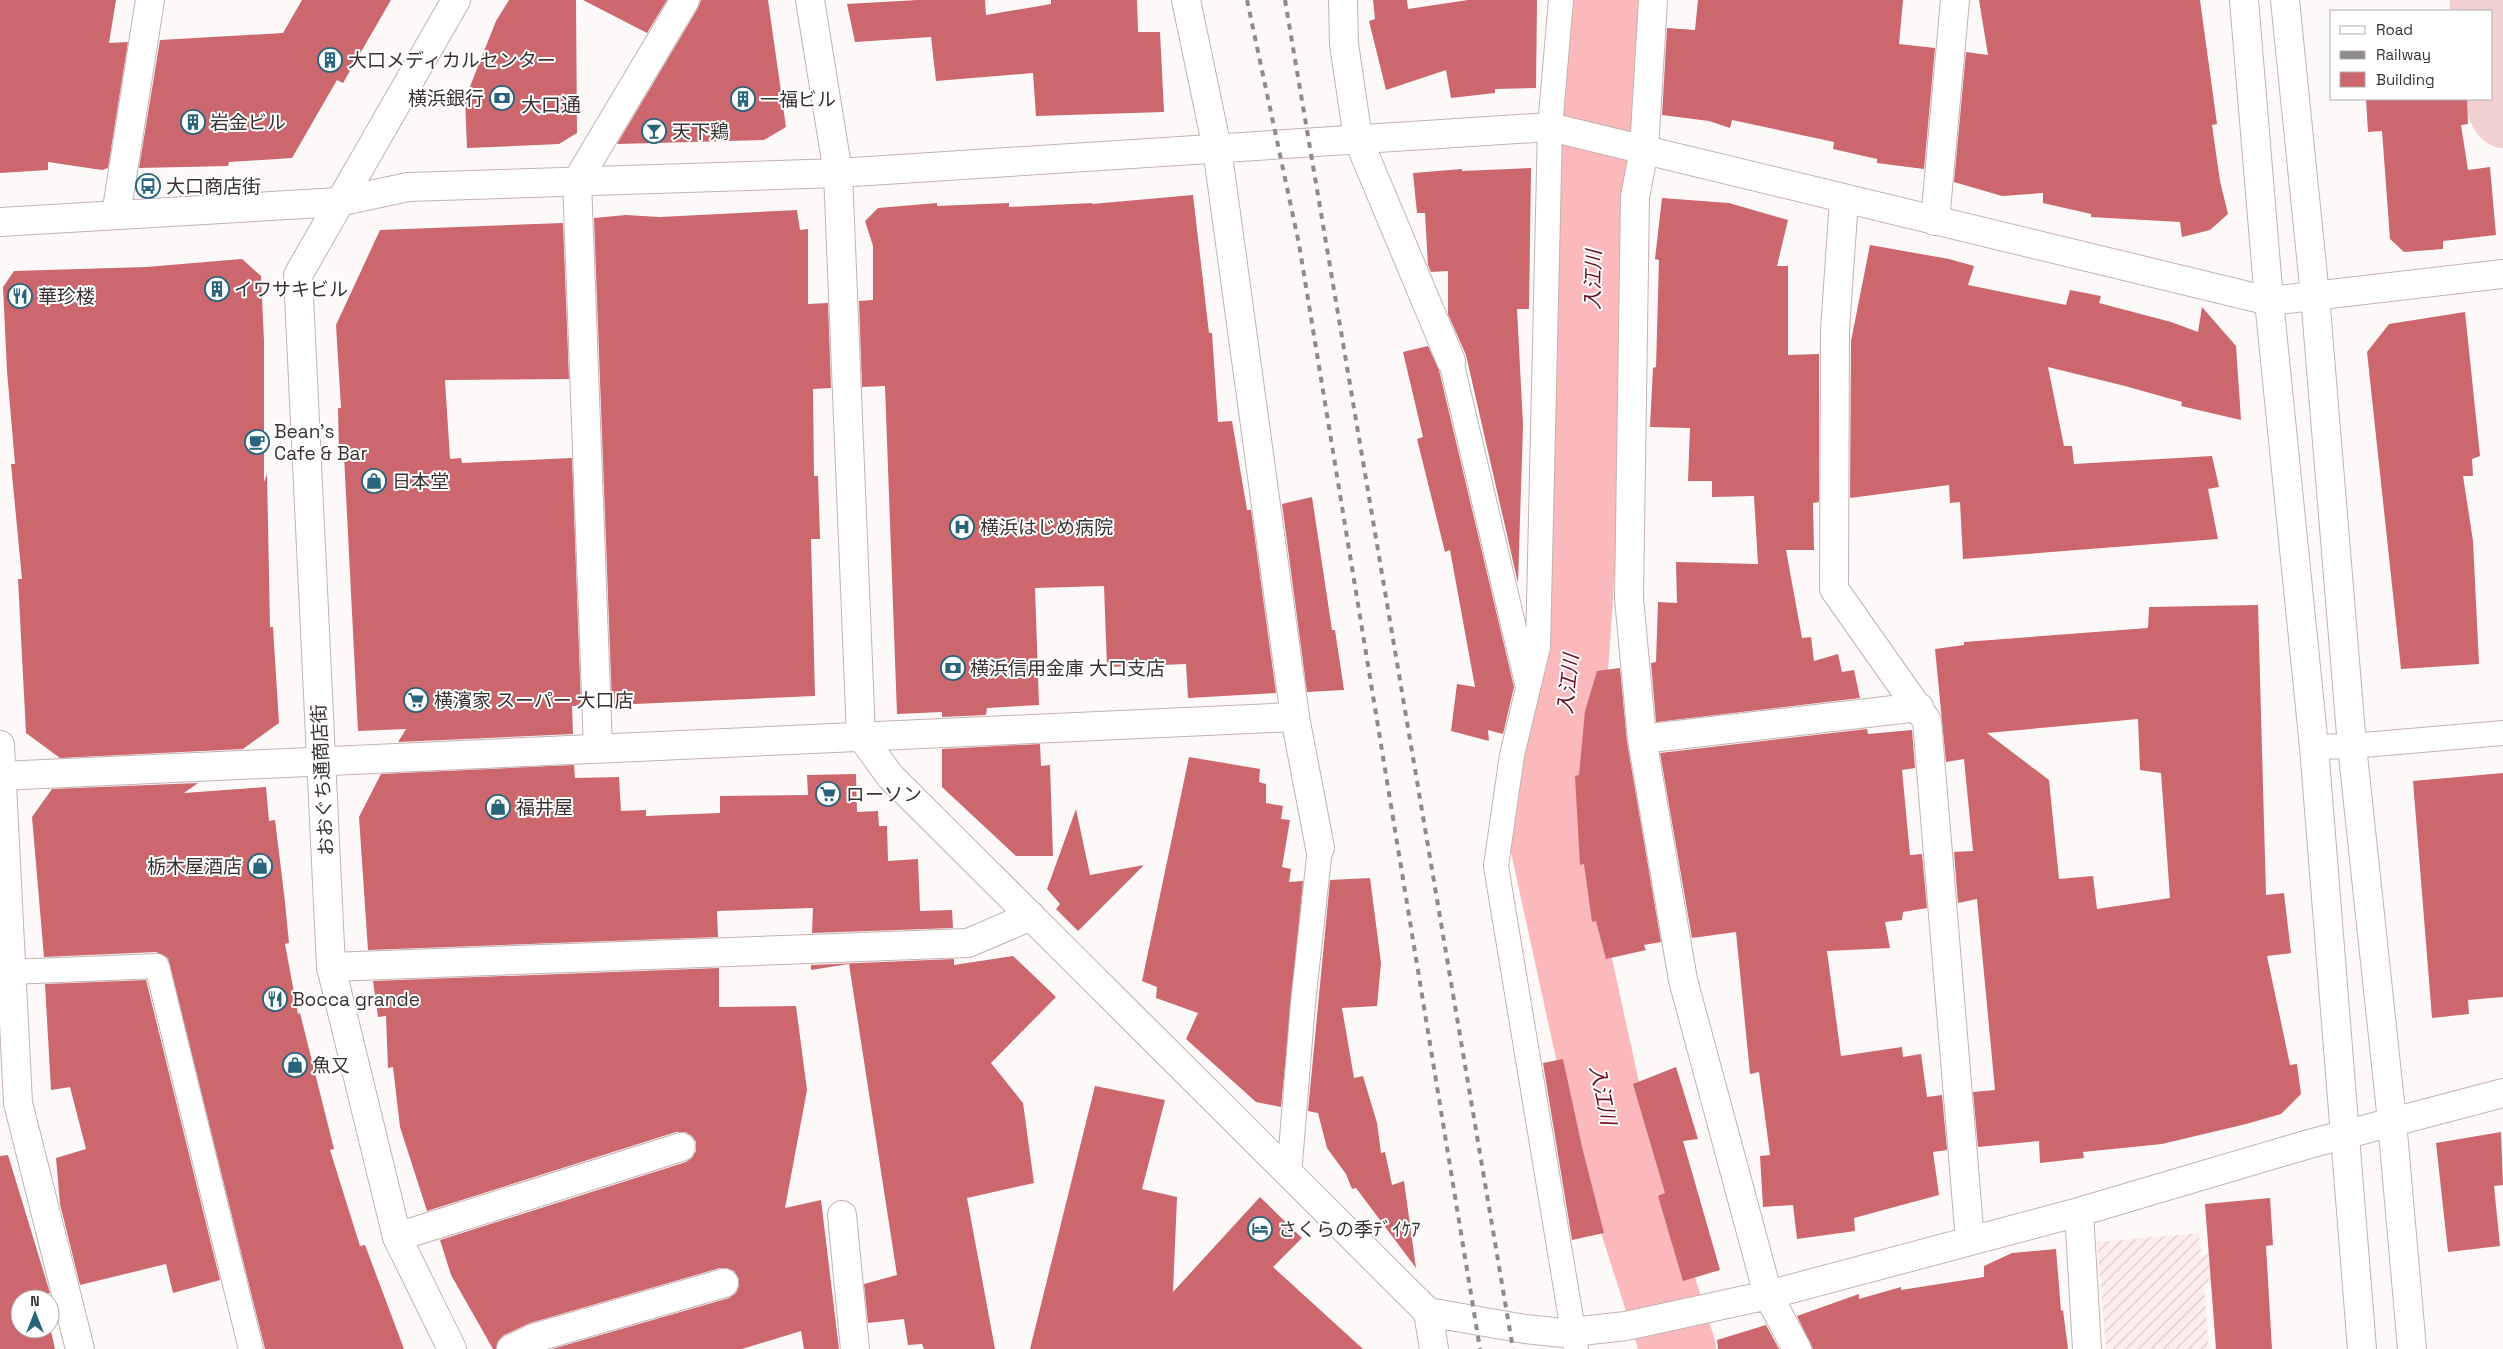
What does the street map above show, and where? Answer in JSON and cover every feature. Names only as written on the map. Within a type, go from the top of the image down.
[{"type":"street","points":[[116,215],[150,0]]},
{"type":"street","name":"おおぐち通商店街","points":[[452,1349],[397,1237],[331,966],[298,275],[338,202],[456,0]]},
{"type":"street","points":[[598,748],[576,181],[684,0]]},
{"type":"street","points":[[810,0],[838,172],[860,736],[890,776],[1428,1312],[1526,1329],[1563,1333],[1574,1340],[1626,1326],[1768,1295],[2079,1212],[2344,1134],[2503,1093]]},
{"type":"street","points":[[1186,0],[1217,148],[1295,717],[1320,848]]},
{"type":"street","points":[[1343,0],[1344,44],[1358,139],[1451,361]]},
{"type":"street","points":[[1653,0],[1644,150],[1635,197],[1628,598],[1642,739],[1683,980],[1768,1295],[1797,1349]]},
{"type":"street","points":[[1935,221],[1955,0]]},
{"type":"street","points":[[2244,0],[2269,301],[2314,747],[2362,1349]]},
{"type":"street","points":[[2285,0],[2315,296],[2352,746],[2392,1121],[2412,1349]]},
{"type":"street","points":[[0,222],[338,202],[408,187],[838,172],[1556,128],[2269,301],[2503,274]]},
{"type":"street","points":[[1844,199],[1835,330],[1834,589],[1927,721],[1970,1241]]},
{"type":"street","points":[[1642,739],[1919,708]]},
{"type":"street","points":[[1,776],[1295,717]]},
{"type":"street","points":[[0,745],[10,972],[9,1105],[80,1349]]},
{"type":"street","points":[[331,966],[968,943],[1031,916]]},
{"type":"street","points":[[397,1237],[681,1147]]},
{"type":"street","points":[[2079,1212],[2087,1349]]},
{"type":"street","points":[[842,1215],[855,1349]]},
{"type":"street","points":[[511,1349],[534,1338],[724,1283]]},
{"type":"street","points":[[1428,1312],[1434,1349]]},
{"type":"lane","points":[[1561,0],[1538,646],[1512,755],[1496,866],[1574,1340]]},
{"type":"lane","points":[[1451,361],[1528,687]]},
{"type":"lane","points":[[2314,747],[2352,746],[2503,733]]},
{"type":"lane","points":[[1290,1174],[1303,1003],[1320,848]]},
{"type":"lane","points":[[10,972],[157,966],[252,1349]]},
{"type":"shaded area","points":[[2450,0],[2503,0],[2503,148],[2494,147],[2481,138],[2475,131],[2461,100],[2493,100],[2493,10],[2450,10]]},
{"type":"shaded area","points":[[2199,1233],[2201,1255],[2210,1254],[2213,1284],[2204,1284],[2209,1349],[2106,1349],[2097,1242]]},
{"type":"building","points":[[0,0],[116,0],[109,43],[128,42],[108,168],[102,170],[48,162],[48,170],[0,173]]},
{"type":"building","points":[[302,0],[391,0],[343,83],[337,80],[292,158],[229,162],[228,166],[139,168],[160,40],[283,33]]},
{"type":"building","points":[[509,0],[576,0],[577,133],[559,144],[467,148],[465,99],[496,21]]},
{"type":"building","points":[[583,0],[667,0],[647,33]]},
{"type":"building","points":[[701,0],[768,0],[786,127],[764,140],[617,144],[698,8]]},
{"type":"building","points":[[918,0],[985,0],[986,15],[1051,4],[1051,0],[1137,0],[1138,32],[1160,32],[1164,112],[1036,116],[1033,73],[936,81],[931,37],[855,42],[847,4]]},
{"type":"building","points":[[1373,0],[1407,0],[1408,9],[1468,0],[1537,0],[1536,88],[1495,89],[1495,93],[1451,98],[1446,70],[1386,90],[1369,21],[1375,19]]},
{"type":"building","points":[[1698,0],[1903,0],[1899,44],[1935,48],[1924,169],[1877,163],[1877,159],[1833,149],[1834,142],[1732,120],[1730,128],[1709,121],[1662,115],[1667,28],[1695,30]]},
{"type":"building","points":[[1979,0],[2200,0],[2217,124],[2212,125],[2220,181],[2228,214],[2210,230],[2182,237],[2180,222],[2091,217],[2091,214],[2043,203],[2043,193],[2002,196],[1954,182],[1966,52],[1988,55]]},
{"type":"building","points":[[2366,100],[2467,100],[2468,124],[2461,125],[2468,170],[2490,167],[2496,235],[2443,241],[2443,249],[2404,252],[2390,239],[2382,131],[2368,132]]},
{"type":"building","points":[[1531,168],[1529,309],[1517,309],[1523,425],[1518,583],[1466,355],[1448,314],[1448,271],[1431,272],[1428,265],[1425,213],[1417,213],[1413,173],[1462,169],[1462,171]]},
{"type":"building","points":[[1193,195],[1209,333],[1212,333],[1218,422],[1232,421],[1247,510],[1251,510],[1276,693],[1188,698],[1186,664],[1107,667],[1104,586],[1035,588],[1039,705],[987,708],[986,715],[942,717],[942,712],[897,714],[885,386],[862,387],[859,301],[873,300],[873,246],[865,221],[878,208],[937,203],[937,206],[1009,203],[1009,207],[1092,204]]},
{"type":"building","points":[[1662,198],[1729,203],[1788,220],[1777,266],[1788,266],[1788,355],[1819,354],[1819,502],[1813,503],[1814,550],[1786,550],[1802,638],[1811,637],[1814,661],[1838,654],[1842,672],[1854,670],[1860,698],[1656,722],[1651,663],[1656,662],[1658,602],[1677,603],[1676,562],[1758,564],[1754,496],[1712,497],[1712,481],[1688,481],[1690,428],[1650,427],[1653,368],[1656,367],[1659,260],[1655,259]]},
{"type":"building","points":[[797,210],[800,230],[808,229],[808,304],[828,303],[831,388],[813,389],[814,476],[818,476],[820,539],[811,539],[815,696],[612,705],[594,218],[626,215],[660,217]]},
{"type":"building","points":[[563,223],[569,379],[445,380],[450,459],[461,458],[462,463],[572,458],[581,706],[572,706],[573,734],[398,742],[406,729],[358,731],[344,455],[339,455],[338,408],[341,408],[336,325],[380,230]]},
{"type":"building","points":[[1870,245],[1949,259],[1974,266],[1968,285],[2066,305],[2070,290],[2101,296],[2099,303],[2171,322],[2198,332],[2202,307],[2236,346],[2241,420],[2181,406],[2182,402],[2048,367],[2064,446],[2072,446],[2074,464],[2212,456],[2219,487],[2208,489],[2218,539],[1963,559],[1960,502],[1950,503],[1949,485],[1850,498],[1851,341]]},
{"type":"building","points":[[242,259],[261,276],[264,341],[264,482],[267,474],[270,627],[273,627],[279,723],[243,749],[60,758],[26,733],[18,579],[22,579],[11,464],[15,464],[7,371],[3,287],[14,271],[146,267]]},
{"type":"building","points":[[2465,312],[2480,456],[2472,459],[2473,476],[2463,476],[2473,541],[2479,664],[2401,669],[2367,352],[2389,324]]},
{"type":"building","points":[[1428,346],[1439,370],[1514,687],[1503,734],[1488,730],[1489,741],[1451,731],[1457,684],[1475,687],[1450,550],[1445,552],[1417,439],[1423,437],[1403,352]]},
{"type":"building","points":[[1312,497],[1332,630],[1335,630],[1344,690],[1307,692],[1282,504]]},
{"type":"building","points":[[2258,605],[2266,895],[2284,893],[2291,953],[2267,956],[2290,1065],[2297,1064],[2301,1094],[2281,1114],[2246,1124],[2162,1144],[2083,1152],[2084,1158],[2040,1163],[2039,1141],[1978,1147],[1973,1092],[1995,1090],[1977,899],[1958,903],[1954,852],[1973,851],[1964,759],[1946,762],[1935,649],[1964,645],[1964,642],[2148,628],[2149,607]],"holes":[[[2138,719],[2140,770],[2161,773],[2170,898],[2097,909],[2093,876],[2059,879],[2049,780],[1987,733]]]},
{"type":"building","points":[[1620,668],[1627,742],[1661,942],[1644,945],[1646,950],[1606,959],[1596,921],[1592,922],[1584,864],[1580,865],[1575,776],[1579,775],[1585,711],[1597,671]]},
{"type":"building","points":[[1867,729],[1868,734],[1912,730],[1915,768],[1902,770],[1910,855],[1922,854],[1927,908],[1903,912],[1902,920],[1885,922],[1890,948],[1827,951],[1841,1056],[1902,1047],[1903,1057],[1921,1054],[1927,1097],[1942,1095],[1947,1150],[1933,1152],[1939,1195],[1854,1218],[1855,1231],[1797,1239],[1793,1205],[1763,1207],[1760,1156],[1770,1155],[1759,1072],[1750,1074],[1736,932],[1692,938],[1660,753]]},
{"type":"building","points":[[1040,744],[1041,766],[1050,765],[1053,856],[1016,856],[942,787],[942,749]]},
{"type":"building","points":[[1189,757],[1260,769],[1259,782],[1266,784],[1266,803],[1283,806],[1281,819],[1290,820],[1282,867],[1291,869],[1289,882],[1303,881],[1281,1107],[1256,1102],[1186,1039],[1198,1013],[1156,998],[1157,987],[1142,981]]},
{"type":"building","points":[[574,765],[575,778],[619,777],[621,811],[646,810],[646,816],[720,813],[720,796],[808,795],[807,775],[856,774],[857,812],[878,811],[879,826],[887,826],[888,861],[918,859],[920,911],[952,910],[953,928],[812,933],[813,908],[717,911],[718,937],[368,950],[359,817],[381,774]]},
{"type":"building","points":[[2503,773],[2503,997],[2468,1000],[2469,1014],[2432,1018],[2413,781]]},
{"type":"building","points":[[198,783],[184,793],[266,787],[269,821],[275,820],[285,902],[289,943],[285,944],[298,1014],[300,1013],[334,1149],[330,1150],[360,1246],[365,1245],[404,1349],[265,1349],[168,958],[156,952],[44,957],[32,817],[52,789]]},
{"type":"building","points":[[1076,809],[1090,875],[1144,865],[1078,931],[1056,909],[1060,904],[1047,889]]},
{"type":"building","points":[[1370,878],[1381,963],[1377,1006],[1342,1008],[1354,1078],[1363,1076],[1377,1123],[1381,1153],[1385,1152],[1392,1185],[1404,1181],[1416,1268],[1356,1188],[1352,1189],[1346,1174],[1327,1148],[1318,1113],[1308,1111],[1330,880]]},
{"type":"building","points":[[1013,956],[1056,997],[991,1063],[1023,1103],[1034,1183],[967,1198],[995,1349],[924,1349],[922,1344],[908,1345],[904,1319],[868,1323],[864,1284],[897,1275],[849,964],[811,970],[811,965],[954,959],[954,965]]},
{"type":"building","points":[[719,968],[719,1007],[796,1006],[807,1090],[785,1208],[821,1200],[839,1349],[804,1349],[801,1331],[742,1349],[552,1349],[729,1298],[736,1293],[739,1279],[734,1271],[720,1268],[530,1323],[504,1335],[498,1341],[496,1349],[493,1349],[451,1275],[440,1240],[686,1162],[692,1158],[696,1151],[696,1142],[692,1136],[685,1132],[676,1132],[427,1211],[400,1127],[393,1067],[388,1068],[386,1016],[378,1017],[373,981]]},
{"type":"building","points":[[146,980],[220,1280],[173,1293],[166,1264],[80,1285],[60,1204],[56,1158],[86,1149],[70,1087],[51,1090],[45,984]]},
{"type":"building","points":[[1563,1059],[1582,1147],[1604,1233],[1572,1240],[1543,1063]]},
{"type":"building","points":[[1676,1067],[1698,1139],[1683,1141],[1720,1270],[1683,1281],[1658,1196],[1665,1193],[1633,1084]]},
{"type":"building","points":[[1095,1086],[1165,1100],[1142,1189],[1177,1197],[1173,1292],[1260,1197],[1302,1238],[1273,1267],[1363,1349],[1030,1349]]},
{"type":"building","points":[[2501,1132],[2503,1185],[2494,1186],[2500,1246],[2448,1252],[2436,1143]]},
{"type":"building","points":[[8,1155],[49,1289],[10,1289],[10,1339],[53,1339],[55,1349],[0,1349],[0,1156]]},
{"type":"building","points":[[2270,1198],[2273,1245],[2266,1246],[2272,1349],[2216,1349],[2205,1204]]},
{"type":"building","points":[[2056,1249],[2061,1311],[2063,1310],[2068,1349],[1813,1349],[1797,1316],[1859,1294],[1859,1299],[1901,1287],[1901,1290],[1984,1277],[1984,1266],[2012,1253]]},
{"type":"building","points":[[1766,1325],[1779,1349],[1718,1349],[1717,1340]]},
{"type":"waterway","name":"入江川","points":[[1600,0],[1592,348],[1568,700],[1543,821],[1616,1155],[1678,1349]]},
{"type":"railway","points":[[1247,0],[1299,244],[1480,1349]]},
{"type":"railway","points":[[1285,0],[1513,1349]]},
{"type":"place","name":"大口メディカルセンター","points":[[330,60]]},
{"type":"place","name":"横浜銀行","points":[[502,98]]},
{"type":"place","name":"一福ビル","points":[[743,99]]},
{"type":"place","name":"岩金ビル","points":[[193,122]]},
{"type":"place","name":"天下鶏","points":[[654,131]]},
{"type":"place","name":"大口商店街","points":[[148,186]]},
{"type":"place","name":"イワサキビル","points":[[217,289]]},
{"type":"place","name":"華珍楼","points":[[20,296]]},
{"type":"place","name":"Bean's Cafe & Bar","points":[[257,442]]},
{"type":"place","name":"日本堂","points":[[374,481]]},
{"type":"place","name":"横浜はじめ病院","points":[[962,527]]},
{"type":"place","name":"横浜信用金庫 大口支店","points":[[953,668]]},
{"type":"place","name":"横濱家 スーパー 大口店","points":[[416,700]]},
{"type":"place","name":"ローソン","points":[[828,794]]},
{"type":"place","name":"福井屋","points":[[498,807]]},
{"type":"place","name":"栃木屋酒店","points":[[260,866]]},
{"type":"place","name":"Bocca grande","points":[[275,999]]},
{"type":"place","name":"魚又","points":[[295,1065]]},
{"type":"place","name":"さくらの季ﾃﾞｲｹｱ","points":[[1260,1229]]},
{"type":"district","name":"大口通","points":[[551,105]]}]
